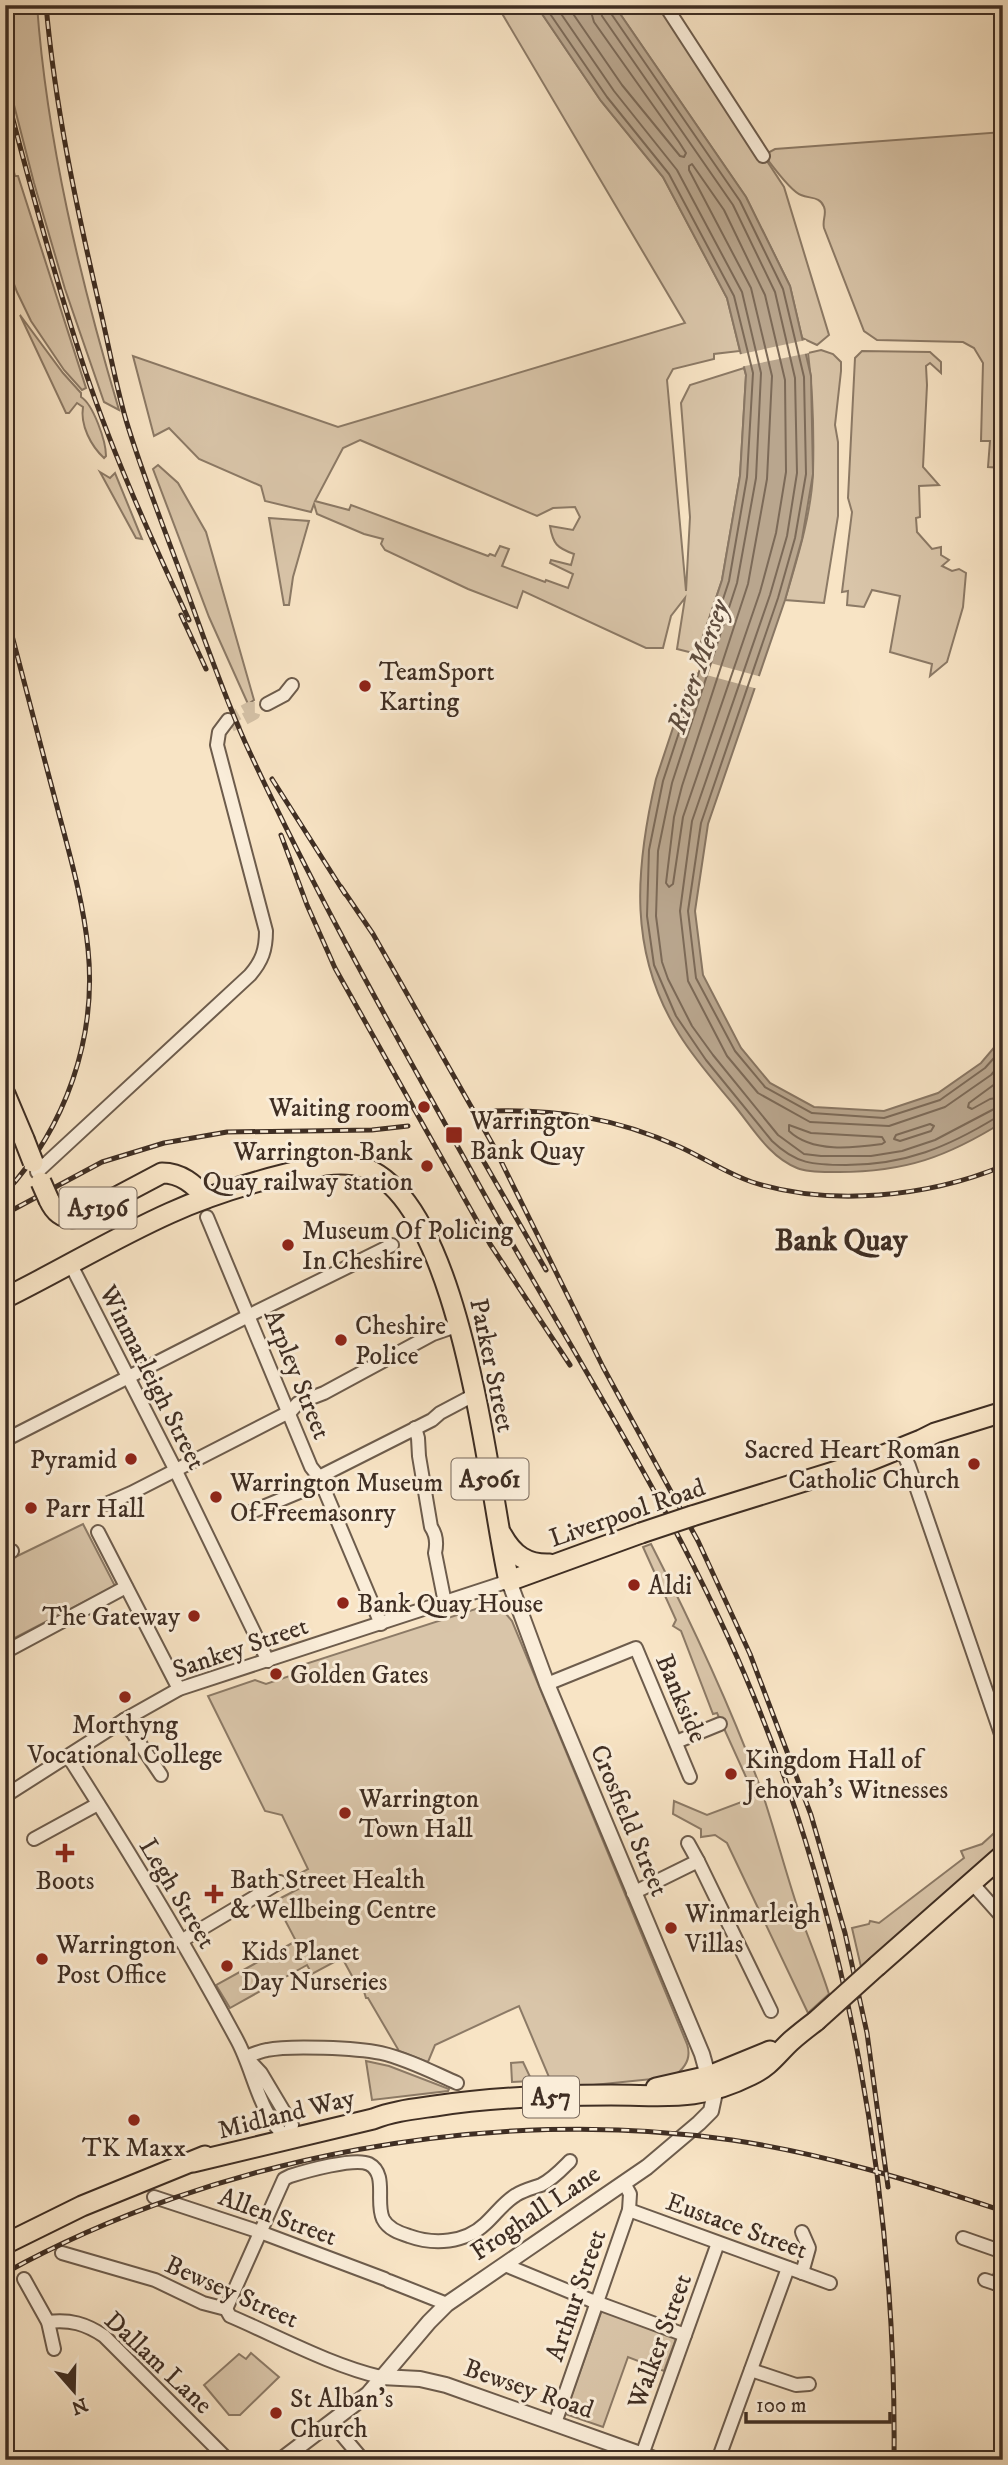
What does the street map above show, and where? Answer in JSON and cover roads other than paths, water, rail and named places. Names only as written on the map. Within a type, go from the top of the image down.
[{"type":"highway","name":"A5196","points":[[5,1094],[53,1208],[64,1217],[79,1217],[151,1180],[176,1189],[200,1207]]},
{"type":"highway","name":"Parker Street","points":[[200,1207],[264,1180],[343,1164],[365,1168],[393,1186],[420,1225],[441,1268],[459,1325],[509,1581]]},
{"type":"highway","name":"A5061","points":[[5,1298],[156,1219],[200,1207]]},
{"type":"highway","name":"Liverpool Road","points":[[509,1581],[692,1516],[843,1468],[935,1433],[1003,1412]]},
{"type":"highway","name":"Liverpool Road","points":[[843,1468],[866,1453],[897,1440],[920,1433],[935,1433]]},
{"type":"highway","points":[[500,1531],[515,1553],[529,1563],[563,1562]]},
{"type":"highway","name":"A57","points":[[711,2084],[790,2042],[1003,1855]]},
{"type":"highway","name":"Midland Way","points":[[5,2244],[82,2206],[193,2162],[285,2131],[373,2119],[391,2112],[488,2099],[613,2095],[711,2084]]},
{"type":"street","points":[[665,5],[764,156]]},
{"type":"street","points":[[267,704],[284,695],[292,685]]},
{"type":"street","points":[[40,1179],[250,975],[266,950],[266,932],[217,745],[219,732],[228,724]]},
{"type":"street","name":"Arpley Street","points":[[200,1207],[381,1623]]},
{"type":"street","points":[[5,1440],[249,1315],[393,1245]]},
{"type":"street","name":"Winmarleigh Street","points":[[71,1265],[175,1469],[268,1661]]},
{"type":"street","points":[[106,1504],[288,1412],[298,1403],[324,1393],[433,1334],[459,1325]]},
{"type":"street","points":[[251,1512],[320,1480],[474,1395]]},
{"type":"street","points":[[415,1428],[445,1603]]},
{"type":"street","points":[[901,1448],[1003,1740]]},
{"type":"street","points":[[98,1532],[179,1689]]},
{"type":"street","name":"Sankey Street","points":[[5,1796],[124,1720],[179,1689],[509,1581]]},
{"type":"street","name":"Crosfield Street","points":[[509,1581],[547,1684],[692,2030],[711,2084]]},
{"type":"street","points":[[5,1652],[126,1587]]},
{"type":"street","name":"Bankside","points":[[547,1684],[636,1648],[690,1777]]},
{"type":"street","points":[[124,1720],[161,1775]]},
{"type":"street","points":[[676,1742],[720,1724]]},
{"type":"street","name":"Legh Street","points":[[68,1756],[181,1941],[246,2057],[254,2083],[285,2131]]},
{"type":"street","points":[[34,1839],[98,1804]]},
{"type":"street","points":[[688,1843],[773,2005]]},
{"type":"street","points":[[633,1893],[698,1861]]},
{"type":"street","points":[[972,1883],[1003,1918]]},
{"type":"street","points":[[181,1941],[276,1887]]},
{"type":"street","points":[[246,2057],[264,2050],[278,2049],[339,2049],[379,2053],[401,2059],[457,2083]]},
{"type":"street","name":"Froghall Lane","points":[[281,2460],[368,2394],[447,2304],[647,2167],[704,2119],[714,2103],[711,2084]]},
{"type":"street","points":[[226,2309],[284,2179],[355,2161],[366,2162],[378,2175],[381,2211],[388,2226],[401,2234],[421,2240],[438,2241],[459,2239],[477,2231],[512,2198],[552,2179],[570,2161]]},
{"type":"street","name":"Arthur Street","points":[[555,2423],[629,2210],[630,2194],[624,2183]]},
{"type":"street","name":"Allen Street","points":[[155,2197],[260,2232],[387,2280],[409,2282],[447,2304]]},
{"type":"street","name":"Eustace Street","points":[[629,2210],[830,2283]]},
{"type":"street","points":[[802,2273],[809,2248],[799,2233],[805,2218]]},
{"type":"street","points":[[963,2238],[1003,2252]]},
{"type":"street","name":"Walker Street","points":[[642,2455],[718,2243]]},
{"type":"street","name":"Bewsey Street","points":[[62,2253],[155,2280],[204,2303],[226,2309],[230,2316],[381,2377]]},
{"type":"street","points":[[505,2265],[685,2335]]},
{"type":"street","points":[[718,2460],[788,2268]]},
{"type":"street","points":[[995,2283],[1003,2269]]},
{"type":"street","points":[[24,2279],[48,2322],[54,2349]]},
{"type":"street","name":"Dallam Lane","points":[[48,2322],[80,2323],[104,2336],[228,2460]]},
{"type":"street","points":[[412,2342],[408,2353],[409,2362],[420,2379]]},
{"type":"street","points":[[751,2370],[799,2389]]},
{"type":"street","name":"Bewsey Road","points":[[381,2377],[420,2379],[446,2385],[657,2460]]},
{"type":"street","points":[[331,2422],[363,2460]]},
{"type":"water","name":"River Mersey","points":[[536,5],[614,5],[746,197],[790,286],[811,376],[813,474],[802,539],[785,600],[708,824],[695,911],[703,975],[741,1048],[770,1083],[814,1107],[884,1111],[938,1093],[981,1063],[1003,1037],[1003,1122],[963,1145],[925,1160],[885,1169],[818,1172],[797,1168],[778,1157],[762,1141],[692,1053],[663,1003],[651,973],[640,910],[649,812],[656,779],[722,580],[740,476],[746,375],[727,298],[663,177],[601,101]]},
{"type":"tunnel","points":[[228,720],[249,708],[256,708],[254,714],[231,726]]},
{"type":"railway","points":[[46,5],[67,155],[122,406],[210,656],[236,721],[298,852],[355,960],[683,1545],[744,1673],[780,1765],[811,1861],[838,1959],[859,2059],[875,2159],[886,2260],[893,2361],[894,2460]]},
{"type":"railway","points":[[5,89],[50,256],[91,389],[130,489],[189,620]]},
{"type":"railway","points":[[5,609],[79,892],[86,930],[90,982],[82,1048],[73,1080],[45,1140],[5,1193]]},
{"type":"railway","points":[[181,615],[206,669]]},
{"type":"railway","points":[[272,779],[345,894]]},
{"type":"railway","points":[[281,835],[307,905],[335,968],[490,1244],[570,1365]]},
{"type":"railway","points":[[341,887],[373,934],[493,1145],[603,1367],[698,1541],[750,1654],[811,1815],[845,1933],[867,2033],[888,2187]]},
{"type":"railway","points":[[489,1111],[563,1114],[610,1122],[680,1147],[752,1182],[782,1190],[814,1194],[879,1195],[911,1191],[974,1177],[1003,1166]]},
{"type":"railway","points":[[5,1214],[102,1162],[164,1143],[227,1132],[372,1130],[408,1126]]},
{"type":"railway","points":[[480,1155],[546,1270]]},
{"type":"railway","points":[[5,2273],[87,2232],[174,2198],[265,2170],[358,2150],[453,2136],[548,2130],[641,2131],[767,2146],[869,2169],[1003,2211]]},
{"type":"place","name":"TeamSport Karting","points":[[365,686]]},
{"type":"place","name":"Waiting room","points":[[424,1107]]},
{"type":"place","name":"Warrington Bank Quay","points":[[454,1135]]},
{"type":"place","name":"Warrington Bank Quay railway station","points":[[427,1166]]},
{"type":"place","name":"Museum Of Policing In Cheshire","points":[[288,1245]]},
{"type":"place","name":"Cheshire Police","points":[[341,1340]]},
{"type":"place","name":"Pyramid","points":[[131,1459]]},
{"type":"place","name":"Sacred Heart Roman Catholic Church","points":[[974,1464]]},
{"type":"place","name":"Warrington Museum Of Freemasonry","points":[[216,1497]]},
{"type":"place","name":"Parr Hall","points":[[31,1508]]},
{"type":"place","name":"Aldi","points":[[634,1585]]},
{"type":"place","name":"Bank Quay House","points":[[343,1603]]},
{"type":"place","name":"The Gateway","points":[[194,1616]]},
{"type":"place","name":"Golden Gates","points":[[276,1674]]},
{"type":"place","name":"Morthyng Vocational College","points":[[125,1697]]},
{"type":"place","name":"Kingdom Hall of Jehovah's Witnesses","points":[[731,1774]]},
{"type":"place","name":"Warrington Town Hall","points":[[345,1813]]},
{"type":"place","name":"Boots","points":[[65,1853]]},
{"type":"place","name":"Bath Street Health & Wellbeing Centre","points":[[214,1894]]},
{"type":"place","name":"Winmarleigh Villas","points":[[671,1928]]},
{"type":"place","name":"Warrington Post Office","points":[[42,1959]]},
{"type":"place","name":"Kids Planet Day Nurseries","points":[[227,1966]]},
{"type":"place","name":"TK Maxx","points":[[134,2120]]},
{"type":"place","name":"St Alban's Church","points":[[276,2413]]},
{"type":"district","name":"Bank Quay","points":[[841,1240]]}]
